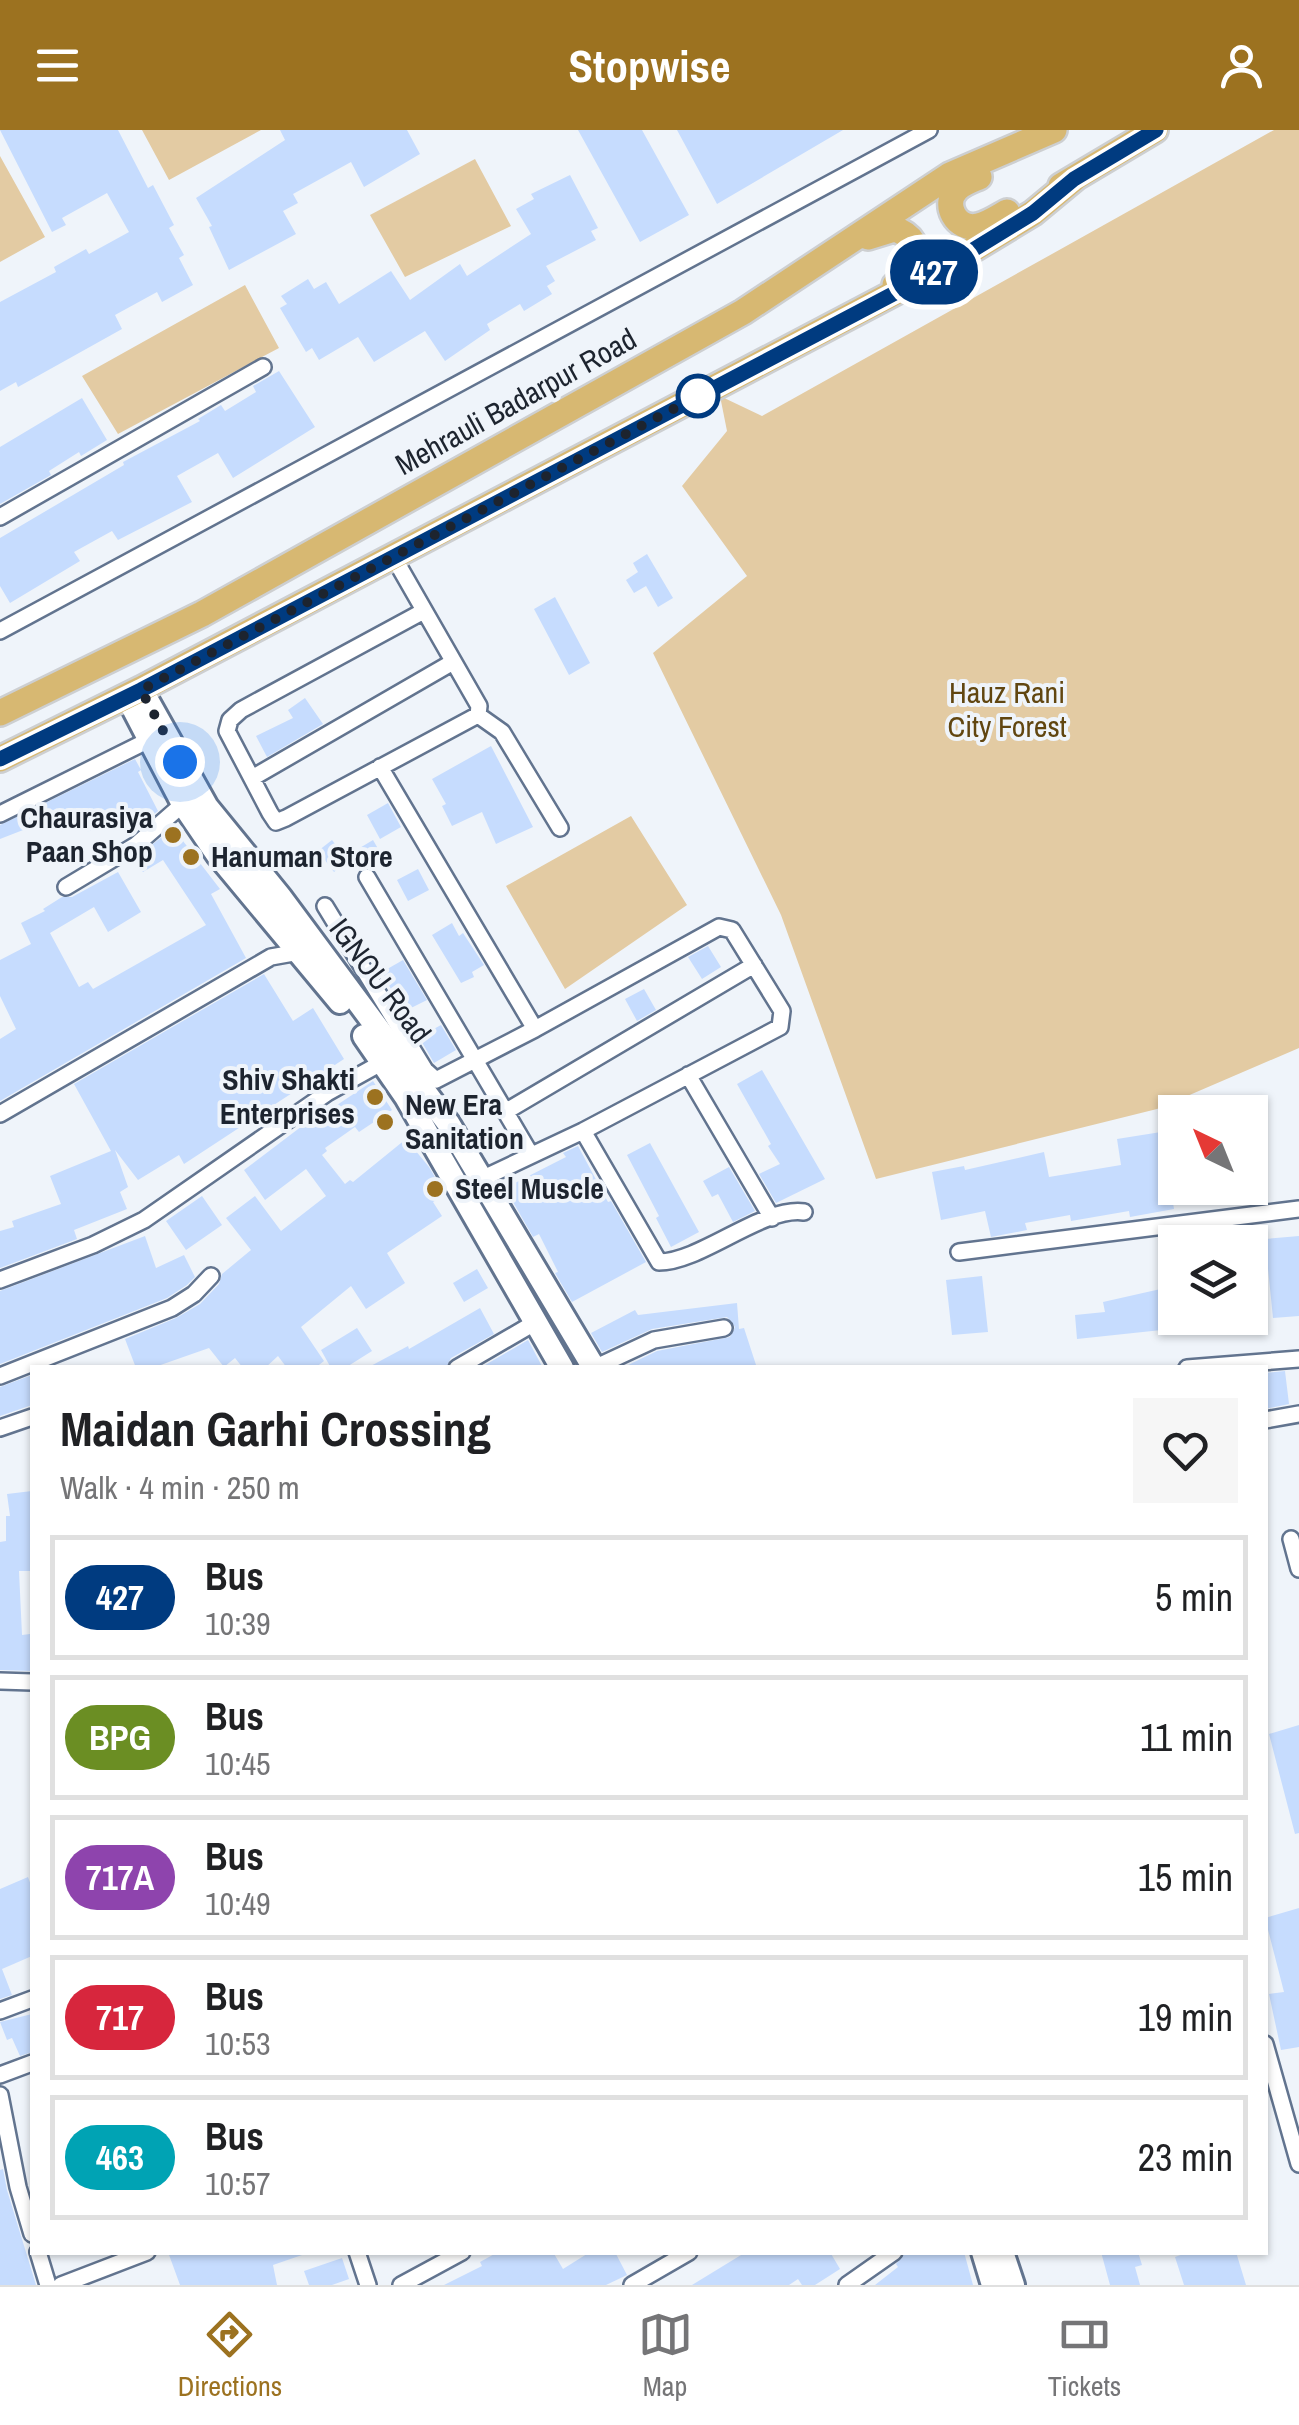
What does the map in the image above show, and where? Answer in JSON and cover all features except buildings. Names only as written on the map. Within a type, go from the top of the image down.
[{"type":"main road","name":"Mehrauli Badarpur Road","points":[[0,713],[202,614],[743,312],[950,176],[1054,130]]},
{"type":"main road","points":[[1067,130],[1040,148],[958,188],[950,203],[952,214],[964,225],[979,226],[1074,179],[1156,130]]},
{"type":"main road","points":[[0,759],[134,693],[950,264],[1033,213],[1074,179]]},
{"type":"main road","points":[[743,312],[878,232],[894,229],[909,236],[917,258],[911,274],[819,332]]},
{"type":"street","points":[[0,631],[929,130]]},
{"type":"street","points":[[0,516],[263,367]]},
{"type":"street","points":[[393,556],[479,706],[478,715]]},
{"type":"street","points":[[422,612],[241,710],[230,720],[227,731],[252,778],[276,822],[478,715]]},
{"type":"street","points":[[252,778],[453,662]]},
{"type":"street","name":"IGNOU Road","points":[[134,693],[149,740],[183,804],[383,1062],[560,1365]]},
{"type":"street","name":"IGNOU Road","points":[[134,693],[207,807],[424,1091],[482,1178],[592,1365]]},
{"type":"street","points":[[478,715],[502,732],[560,828]]},
{"type":"street","points":[[0,814],[149,740]]},
{"type":"street","points":[[380,767],[536,1029]]},
{"type":"street","points":[[66,887],[136,845],[183,804]]},
{"type":"street","points":[[368,877],[531,1155]]},
{"type":"street","points":[[325,906],[436,1080],[536,1029],[719,926],[732,930],[782,1011],[780,1026],[583,1131],[460,1190]]},
{"type":"street","points":[[0,1114],[272,957],[300,952]]},
{"type":"street","points":[[506,1112],[754,965]]},
{"type":"street","points":[[0,1280],[93,1245],[144,1220],[327,1094],[383,1062]]},
{"type":"street","points":[[688,1075],[772,1218]]},
{"type":"street","points":[[583,1131],[660,1262],[678,1262],[716,1240],[772,1218],[798,1210],[804,1212]]},
{"type":"street","points":[[959,1252],[1299,1209]]},
{"type":"street","points":[[0,1376],[172,1308],[194,1294],[211,1276]]},
{"type":"street","points":[[463,1365],[536,1322]]},
{"type":"street","points":[[600,1365],[654,1340],[724,1328]]},
{"type":"street","points":[[1224,1365],[1299,1359]]},
{"type":"street","points":[[1268,1419],[1299,1414]]},
{"type":"street","points":[[0,1428],[30,1419]]},
{"type":"street","points":[[1291,1538],[1299,1569]]},
{"type":"street","points":[[0,1681],[30,1682]]},
{"type":"street","points":[[0,2010],[30,2000]]},
{"type":"street","points":[[1268,2055],[1299,2164]]},
{"type":"street","points":[[0,2075],[30,2065]]},
{"type":"street","points":[[0,2095],[25,2184],[30,2220]]},
{"type":"street","points":[[39,2255],[48,2285]]},
{"type":"street","points":[[61,2285],[139,2255]]},
{"type":"street","points":[[358,2255],[368,2285]]},
{"type":"street","points":[[400,2285],[456,2255]]},
{"type":"street","points":[[632,2285],[685,2255]]},
{"type":"street","points":[[847,2285],[890,2255]]},
{"type":"street","points":[[984,2255],[993,2285]]},
{"type":"street","points":[[1003,2255],[1013,2285]]},
{"type":"green space","points":[[142,130],[261,130],[169,180]]},
{"type":"green space","name":"Hauz Rani City Forest","points":[[1274,130],[1299,130],[1299,1048],[1190,1095],[1158,1095],[1157,1109],[876,1179],[781,915],[653,653],[747,576],[682,486],[727,431],[720,396],[762,416]]},
{"type":"green space","points":[[0,156],[45,237],[0,262]]},
{"type":"green space","points":[[475,159],[511,226],[405,277],[370,215]]},
{"type":"green space","points":[[245,285],[279,348],[118,434],[82,376]]},
{"type":"green space","points":[[631,816],[687,905],[565,989],[506,886]]},
{"type":"bus line","name":"427","points":[[0,759],[141,690],[950,264],[1033,213],[1074,179],[1156,130]]},
{"type":"place","name":"Chaurasiya Paan Shop","points":[[173,835]]},
{"type":"place","name":"Hanuman Store","points":[[191,857]]},
{"type":"place","name":"Shiv Shakti Enterprises","points":[[375,1097]]},
{"type":"place","name":"New Era Sanitation","points":[[385,1122]]},
{"type":"place","name":"Steel Muscle","points":[[435,1189]]},
{"type":"route","points":[[180,762],[141,690],[698,396]]}]
